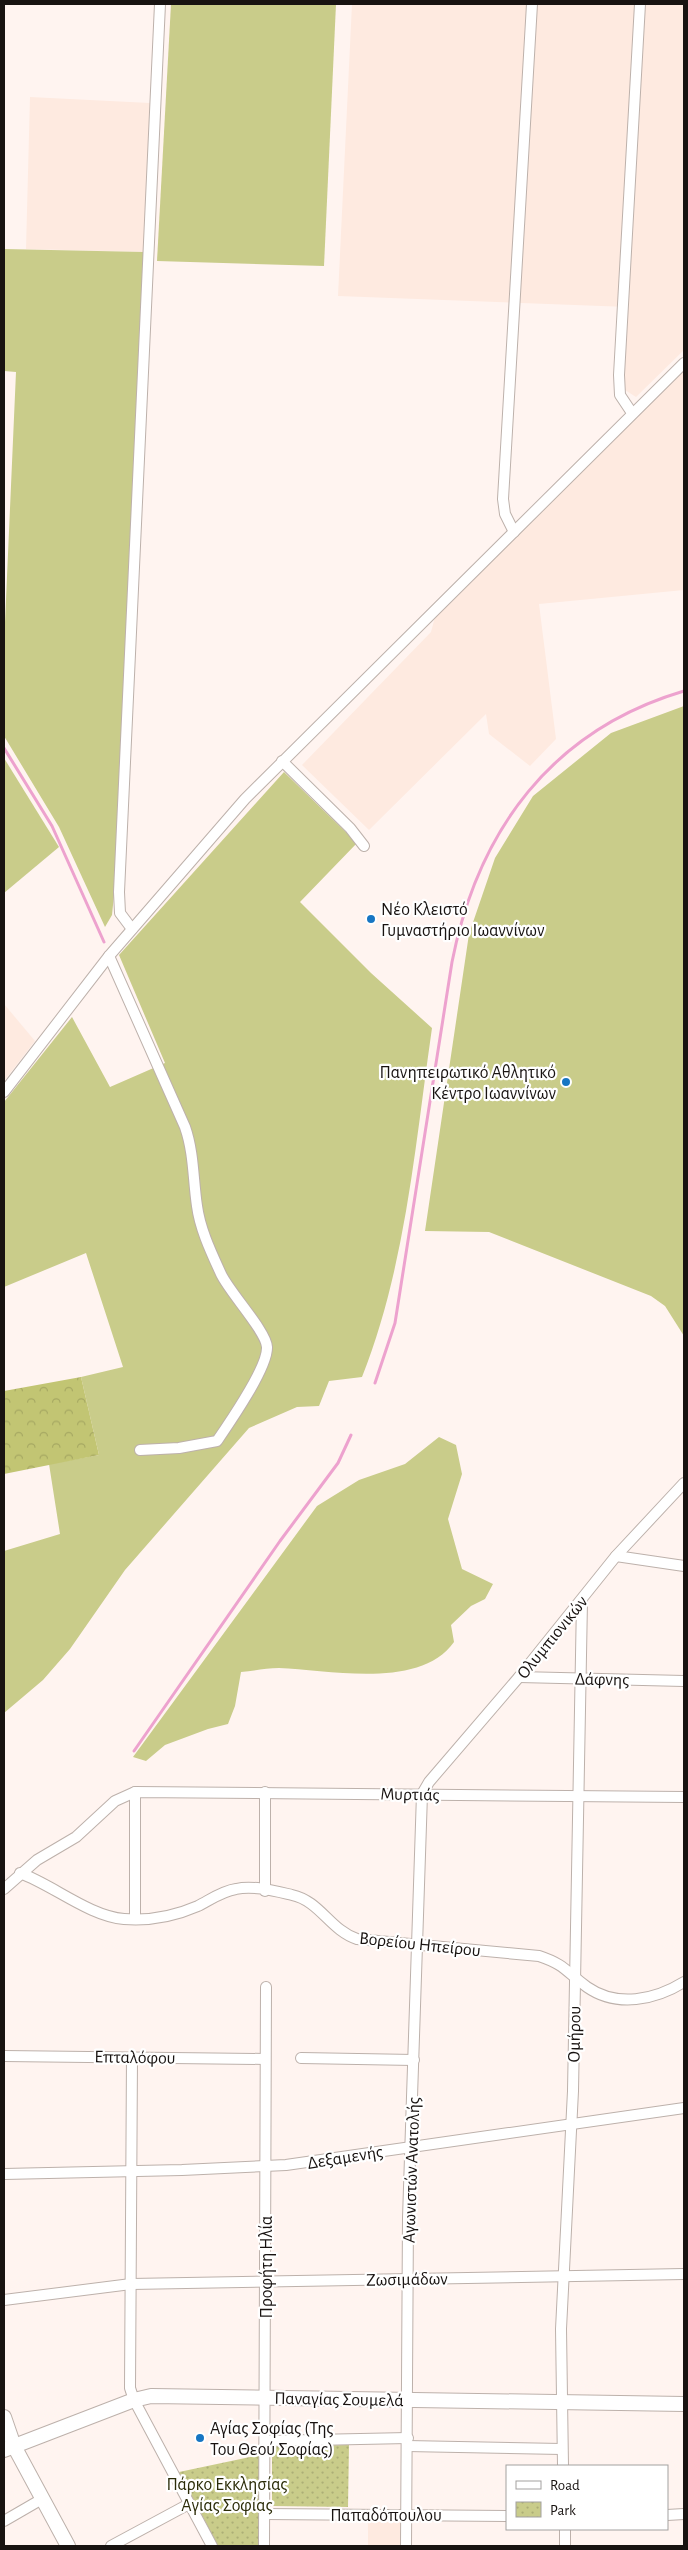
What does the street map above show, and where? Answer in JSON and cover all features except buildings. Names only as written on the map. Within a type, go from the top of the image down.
[{"type":"street","points":[[132,929],[120,914],[119,892],[160,4]]},
{"type":"street","points":[[514,532],[504,514],[503,499],[532,4]]},
{"type":"street","points":[[632,413],[620,395],[619,375],[640,4]]},
{"type":"street","points":[[4,1092],[109,956],[219,828],[282,761],[684,363]]},
{"type":"street","points":[[282,761],[350,828],[364,846]]},
{"type":"street","points":[[109,956],[188,1136],[197,1206],[210,1248],[228,1287],[263,1335],[267,1345],[262,1368],[218,1441],[196,1446],[140,1450]]},
{"type":"street","name":"Ολυμπιονικών","points":[[422,1794],[429,1782],[582,1601],[616,1556],[684,1483]]},
{"type":"street","points":[[616,1556],[684,1566]]},
{"type":"street","name":"Ομήρου","points":[[563,2465],[561,2402],[562,2276],[571,2125],[576,1978],[582,1601]]},
{"type":"street","name":"Δάφνης","points":[[519,1677],[684,1681]]},
{"type":"street","points":[[4,1889],[20,1873],[76,1836],[115,1801],[135,1792],[135,1919]]},
{"type":"street","name":"Μυρτιάς","points":[[135,1792],[684,1797]]},
{"type":"street","points":[[265,1792],[265,1890]]},
{"type":"street","name":"Αγωνιστών Ανατολής","points":[[406,2546],[408,2279],[422,1794]]},
{"type":"street","name":"Βορείου Ηπείρου","points":[[20,1873],[102,1912],[119,1918],[164,1917],[185,1911],[236,1889],[265,1890],[304,1898],[313,1904],[341,1932],[350,1937],[539,1956],[558,1963],[595,1992],[624,2000],[655,1995],[684,1982]]},
{"type":"street","name":"Προφήτη Ηλία","points":[[264,2546],[266,1987]]},
{"type":"street","name":"Επταλόφου","points":[[4,2056],[265,2059]]},
{"type":"street","points":[[132,2057],[130,2388],[134,2400],[212,2546]]},
{"type":"street","points":[[301,2058],[414,2060]]},
{"type":"street","name":"Δεξαμενής","points":[[4,2174],[266,2167],[684,2108]]},
{"type":"street","name":"Ζωσιμάδων","points":[[4,2300],[131,2284],[684,2274]]},
{"type":"street","name":"Παναγίας Σουμελά","points":[[9,2448],[134,2400],[151,2396],[684,2404]]},
{"type":"street","points":[[4,2418],[9,2448],[42,2499],[68,2546]]},
{"type":"street","points":[[265,2442],[407,2442],[562,2449]]},
{"type":"street","points":[[4,2520],[42,2499]]},
{"type":"street","points":[[111,2546],[189,2504]]},
{"type":"street","name":"Παπαδόπουλου","points":[[264,2514],[506,2516]]},
{"type":"street","points":[[668,2514],[684,2514]]},
{"type":"street","points":[[565,2530],[565,2546]]},
{"type":"shaded area","points":[[352,4],[684,4],[684,350],[636,397],[625,390],[624,382],[628,307],[338,296]]},
{"type":"shaded area","points":[[30,97],[150,103],[144,252],[26,249]]},
{"type":"shaded area","points":[[684,371],[684,590],[539,604],[556,739],[530,766],[489,734],[486,714],[369,830],[302,765],[431,632],[435,617]]},
{"type":"shaded area","points":[[4,1004],[35,1041],[4,1081]]},
{"type":"shaded area","points":[[368,2522],[401,2522],[401,2546],[368,2546]]},
{"type":"green space","points":[[171,4],[336,4],[324,266],[157,261]]},
{"type":"green space","points":[[4,249],[144,252],[114,895],[112,915],[105,927],[59,827],[4,736],[4,645],[16,372],[4,371]]},
{"type":"green space","name":"Πανηπειρωτικό Αθλητικό Κέντρο Ιωαννίνων","points":[[684,706],[684,1336],[665,1306],[651,1296],[489,1232],[425,1231],[469,934],[495,858],[533,796],[611,733]]},
{"type":"green space","points":[[4,758],[59,847],[4,893]]},
{"type":"green space","points":[[284,772],[357,843],[300,902],[371,973],[432,1028],[407,1205],[399,1249],[377,1335],[362,1377],[329,1381],[319,1406],[297,1407],[249,1428],[125,1570],[70,1649],[43,1680],[4,1713],[4,1551],[60,1534],[49,1464],[99,1455],[81,1377],[123,1367],[86,1253],[4,1287],[4,1102],[72,1017],[110,1087],[165,1063],[119,955]]},
{"type":"green space","points":[[81,1377],[99,1455],[4,1474],[4,1391]]},
{"type":"green space","points":[[439,1437],[456,1445],[462,1474],[448,1519],[462,1569],[493,1584],[485,1599],[471,1606],[451,1625],[454,1642],[439,1657],[419,1667],[397,1672],[373,1674],[269,1668],[241,1672],[235,1706],[228,1724],[208,1729],[165,1745],[146,1761],[133,1757],[317,1506],[359,1480],[405,1464]]},
{"type":"green space","points":[[349,2445],[348,2507],[272,2506],[272,2446]]},
{"type":"green space","name":"Πάρκο Εκκλησίας Αγίας Σοφίας","points":[[260,2455],[260,2546],[218,2546],[179,2472]]},
{"type":"waterway","points":[[375,1383],[395,1323],[452,962],[464,914],[481,869],[502,829],[528,792],[559,759],[596,731],[637,708],[684,691]]},
{"type":"waterway","points":[[4,748],[52,826],[104,942]]},
{"type":"waterway","points":[[134,1751],[280,1541],[338,1463],[351,1435]]},
{"type":"place","name":"Νέο Κλειστό Γυμναστήριο Ιωαννίνων","points":[[371,919]]},
{"type":"place","name":"Πανηπειρωτικό Αθλητικό Κέντρο Ιωαννίνων","points":[[566,1082]]},
{"type":"place","name":"Αγίας Σοφίας (Της Του Θεού Σοφίας)","points":[[200,2438]]}]
